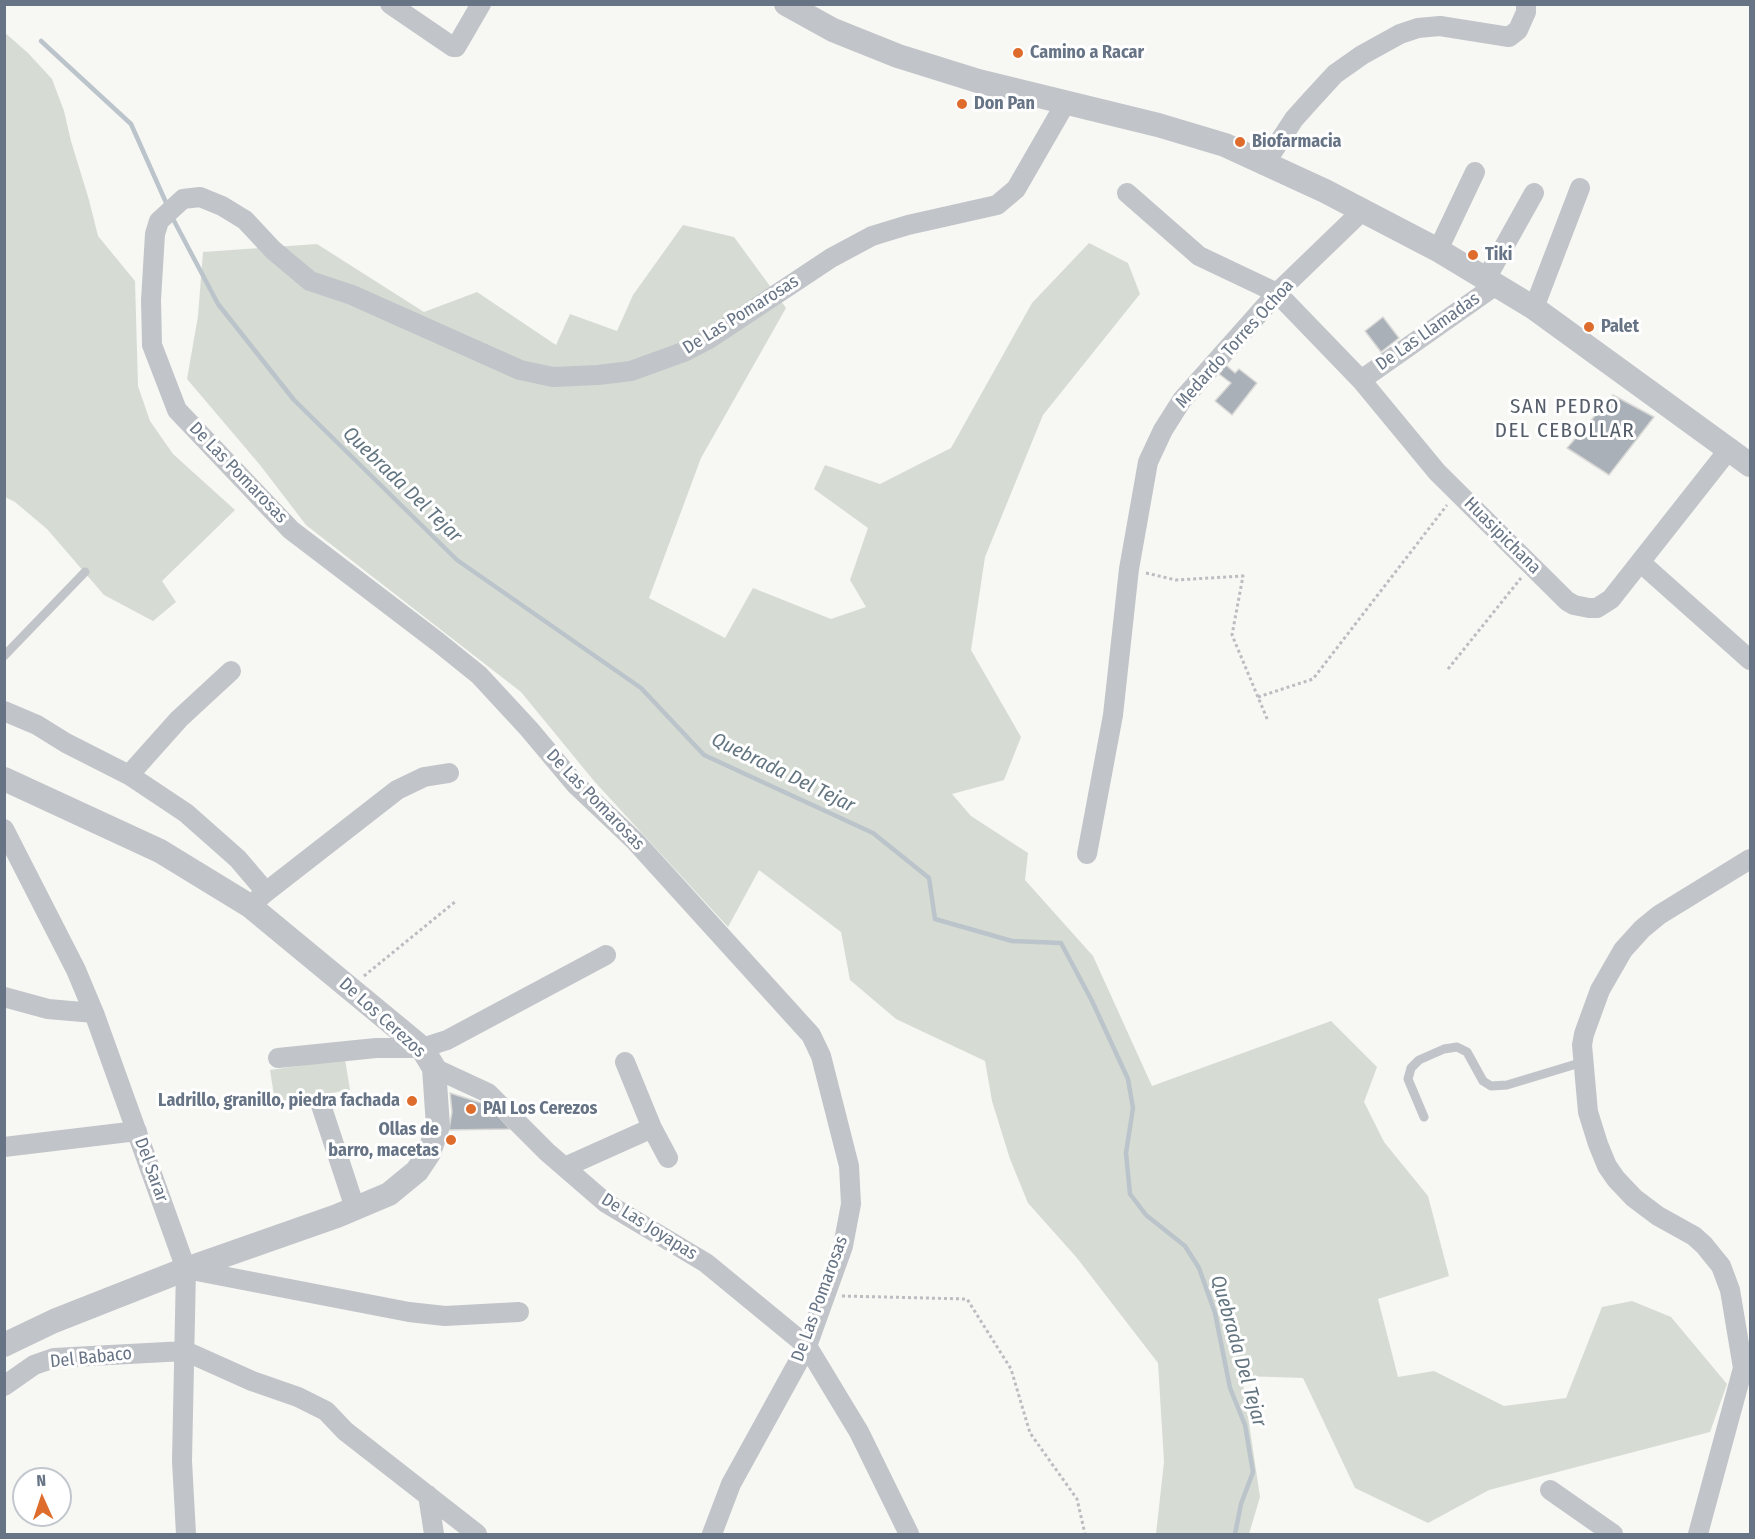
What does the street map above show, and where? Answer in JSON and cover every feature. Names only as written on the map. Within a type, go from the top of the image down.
[{"type":"street","points":[[390,4],[453,47],[456,47],[482,4]]},
{"type":"street","points":[[786,4],[833,30],[898,56],[978,81],[1158,125],[1225,145],[1264,165],[1325,191],[1438,250],[1534,308],[1730,448],[1750,465]]},
{"type":"street","points":[[1264,165],[1294,119],[1335,74],[1362,55],[1400,34],[1418,28],[1440,26],[1509,38],[1518,30],[1526,12],[1526,4]]},
{"type":"street","name":"De Las Pomarosas","points":[[712,1534],[731,1484],[807,1346],[843,1245],[851,1204],[849,1166],[821,1056],[811,1035],[636,841],[576,785],[479,675],[291,530],[177,410],[152,345],[155,234],[159,221],[183,199],[200,197],[222,206],[245,220],[273,250],[310,281],[352,295],[520,370],[554,377],[631,371],[686,351],[709,339],[831,258],[872,236],[908,225],[997,205],[1016,189],[1065,104]]},
{"type":"street","points":[[1438,250],[1475,171]]},
{"type":"street","points":[[1534,308],[1580,188]]},
{"type":"street","points":[[1128,193],[1199,256],[1277,293]]},
{"type":"street","points":[[1491,282],[1534,193]]},
{"type":"street","name":"Medardo Torres Ochoa","points":[[1087,854],[1113,715],[1129,569],[1148,462],[1163,429],[1182,400],[1277,293],[1362,211]]},
{"type":"street","name":"De Las Llamadas","points":[[1361,380],[1491,282]]},
{"type":"street","name":"Huasipichana","points":[[1277,293],[1361,380],[1437,472],[1567,601],[1580,607],[1597,608],[1611,599],[1730,448]]},
{"type":"street","points":[[1640,562],[1750,660]]},
{"type":"street","points":[[129,775],[179,719],[231,671]]},
{"type":"street","points":[[4,711],[37,725],[66,743],[129,775],[186,813],[238,859],[258,899],[397,790],[424,777],[449,773]]},
{"type":"street","name":"De Los Cerezos","points":[[4,778],[258,899],[349,988],[428,1058],[438,1126],[429,1153],[417,1171],[389,1194],[186,1269],[54,1321],[4,1345]]},
{"type":"street","name":"Del Sarar","points":[[4,829],[76,970],[94,1013],[186,1269],[182,1461],[186,1534]]},
{"type":"street","points":[[1698,1534],[1747,1375],[1732,1302],[1725,1274],[1704,1245],[1634,1198],[1616,1179],[1602,1154],[1590,1120],[1585,1092],[1584,1034],[1600,990],[1623,950],[1642,929],[1659,915],[1750,858]]},
{"type":"street","points":[[278,1058],[376,1048],[428,1058],[447,1041],[606,955]]},
{"type":"street","points":[[4,998],[48,1009],[94,1013]]},
{"type":"street","name":"De Las Joyapas","points":[[428,1058],[488,1093],[606,1203],[706,1263],[807,1346],[858,1432],[909,1534]]},
{"type":"street","points":[[625,1062],[652,1128],[668,1158]]},
{"type":"street","points":[[321,1105],[356,1208]]},
{"type":"street","points":[[565,1167],[652,1128]]},
{"type":"street","points":[[4,1147],[137,1131]]},
{"type":"street","points":[[186,1269],[409,1312],[445,1316],[519,1312]]},
{"type":"street","points":[[185,1351],[252,1381],[298,1397],[326,1411],[345,1431],[477,1534]]},
{"type":"street","name":"Del Babaco","points":[[4,1386],[34,1365],[54,1359],[185,1351]]},
{"type":"street","points":[[1550,1490],[1613,1534]]},
{"type":"street","points":[[428,1495],[434,1534]]},
{"type":"lane","points":[[4,656],[85,573]]},
{"type":"lane","points":[[1424,1117],[1408,1079],[1411,1068],[1419,1060],[1444,1049],[1457,1047],[1467,1052],[1482,1081],[1491,1086],[1507,1085],[1583,1062]]},
{"type":"path","points":[[1258,697],[1313,679],[1458,492]]},
{"type":"path","points":[[1448,669],[1531,565]]},
{"type":"path","points":[[1129,569],[1176,580],[1243,576],[1232,635],[1268,721]]},
{"type":"path","points":[[349,988],[456,901]]},
{"type":"path","points":[[826,1295],[967,1299],[1011,1370],[1030,1433],[1077,1499],[1085,1534]]},
{"type":"shaded area","points":[[4,32],[52,79],[64,111],[98,236],[135,281],[138,386],[150,421],[173,454],[235,510],[162,581],[176,602],[153,621],[104,595],[47,529],[15,502],[5,497]]},
{"type":"shaded area","points":[[683,225],[734,237],[786,308],[701,458],[649,598],[725,638],[753,588],[831,619],[866,607],[850,580],[868,528],[814,489],[825,465],[880,484],[951,448],[1032,303],[1089,243],[1128,263],[1140,294],[1043,415],[985,557],[971,650],[1021,737],[1004,780],[952,794],[971,816],[1028,853],[1025,880],[1093,956],[1152,1086],[1331,1021],[1377,1067],[1364,1102],[1384,1142],[1428,1196],[1449,1276],[1378,1299],[1398,1377],[1434,1371],[1504,1406],[1566,1398],[1602,1307],[1632,1301],[1671,1317],[1727,1384],[1710,1432],[1489,1490],[1428,1523],[1355,1488],[1303,1378],[1242,1376],[1260,1497],[1249,1534],[1156,1534],[1164,1462],[1158,1363],[1077,1258],[1028,1203],[1010,1159],[992,1101],[985,1061],[896,1019],[850,980],[841,932],[759,870],[728,927],[594,781],[521,692],[306,525],[260,465],[187,379],[198,316],[203,252],[317,244],[424,312],[477,292],[556,345],[570,314],[617,331],[633,295]]},
{"type":"shaded area","points":[[345,1059],[350,1090],[275,1102],[270,1070]]},
{"type":"building","points":[[1383,317],[1399,338],[1381,352],[1365,331]]},
{"type":"building","points":[[1226,365],[1235,373],[1239,369],[1257,383],[1232,415],[1215,401],[1231,383],[1219,374]]},
{"type":"building","points":[[1613,395],[1654,417],[1609,475],[1567,448]]},
{"type":"building","name":"PAI Los Cerezos","points":[[450,1093],[488,1105],[510,1129],[449,1130],[452,1112]]},
{"type":"waterway","name":"Quebrada Del Tejar","points":[[41,41],[131,124],[168,207]]},
{"type":"waterway","name":"Quebrada Del Tejar","points":[[172,217],[218,304],[294,400],[457,560],[641,688],[704,755],[873,833],[929,878],[935,919],[1012,941],[1061,943],[1092,1001],[1128,1079],[1133,1108],[1126,1153],[1130,1194],[1146,1215],[1185,1246],[1199,1268],[1215,1313],[1230,1388],[1245,1425],[1253,1472],[1241,1504],[1235,1534]]},
{"type":"place","name":"Camino a Racar","points":[[1018,53]]},
{"type":"place","name":"Don Pan","points":[[962,104]]},
{"type":"place","name":"Biofarmacia","points":[[1240,142]]},
{"type":"place","name":"Tiki","points":[[1473,255]]},
{"type":"place","name":"Palet","points":[[1589,327]]},
{"type":"place","name":"Ladrillo, granillo, piedra fachada","points":[[412,1101]]},
{"type":"place","name":"PAI Los Cerezos","points":[[471,1109]]},
{"type":"place","name":"Ollas de barro, macetas","points":[[451,1140]]},
{"type":"district","name":"SAN PEDRO DEL CEBOLLAR","points":[[1565,419]]}]
